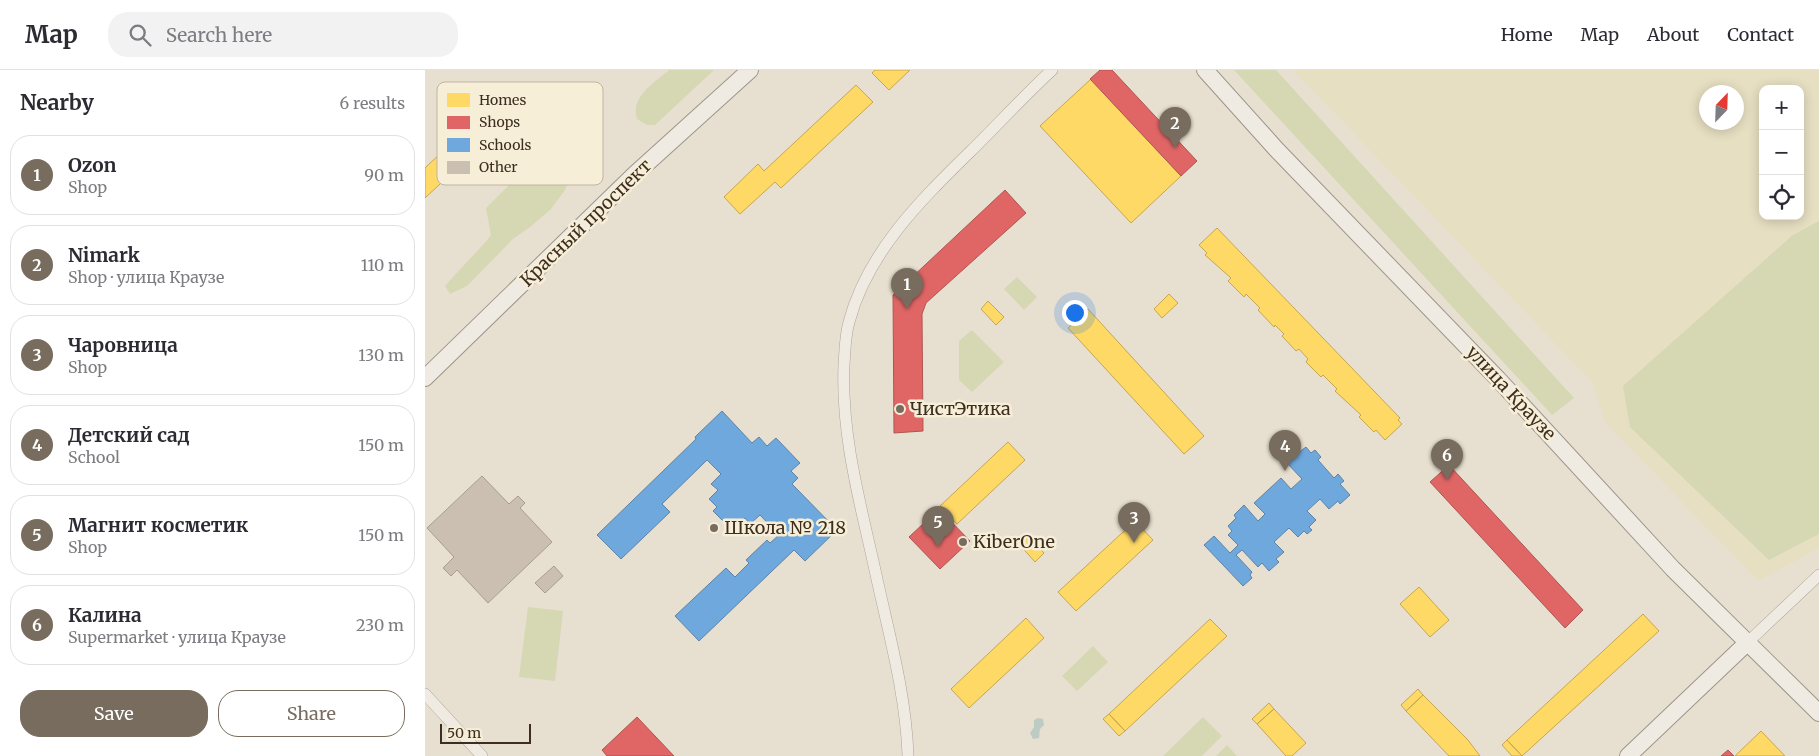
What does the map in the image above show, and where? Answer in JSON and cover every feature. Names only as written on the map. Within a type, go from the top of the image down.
[{"type":"main road","name":"Красный проспект","points":[[425,378],[635,175],[750,70]]},
{"type":"main road","name":"улица Краузе","points":[[1205,70],[1283,157],[1498,379],[1673,569],[1819,713]]},
{"type":"main road","points":[[1628,756],[1748,642]]},
{"type":"street","points":[[908,756],[900,686],[853,472],[844,417],[844,366],[848,323],[858,294],[891,237],[915,206],[1053,70]]},
{"type":"street","points":[[1748,642],[1819,575]]},
{"type":"street","points":[[425,694],[482,756]]},
{"type":"shaded area","points":[[1293,70],[1819,70],[1819,221],[1793,235],[1769,560],[1819,534],[1819,548],[1758,581],[1605,422],[1592,382]]},
{"type":"shaded area","points":[[1038,718],[1043,719],[1044,725],[1040,729],[1039,738],[1033,739],[1030,733],[1034,727],[1034,720]]},
{"type":"green space","points":[[669,70],[714,70],[655,125],[647,125],[637,119],[637,104],[650,85]]},
{"type":"green space","points":[[1234,70],[1276,70],[1574,398],[1552,415]]},
{"type":"green space","points":[[509,185],[567,185],[551,209],[513,239],[467,286],[450,294],[445,286],[491,235],[486,208]]},
{"type":"green space","points":[[1819,221],[1819,534],[1769,560],[1630,427],[1623,386],[1793,235]]},
{"type":"green space","points":[[1017,277],[1037,297],[1024,310],[1004,289]]},
{"type":"green space","points":[[972,330],[1004,362],[972,392],[959,380],[959,341]]},
{"type":"green space","points":[[528,607],[563,611],[555,681],[519,677]]},
{"type":"green space","points":[[1093,646],[1108,662],[1077,691],[1062,676]]},
{"type":"green space","points":[[1203,717],[1222,736],[1202,756],[1163,756]]},
{"type":"green space","points":[[1227,745],[1237,756],[1216,756]]},
{"type":"building: Homes","points":[[875,70],[910,70],[889,90],[872,73]]},
{"type":"building: Homes","points":[[1091,79],[1181,176],[1131,223],[1040,126]]},
{"type":"building: Homes","points":[[856,85],[873,102],[781,188],[775,182],[740,214],[724,197],[758,164],[764,171]]},
{"type":"building: Homes","points":[[437,157],[437,185],[439,185],[425,198],[425,168]]},
{"type":"building: Homes","points":[[1217,228],[1400,418],[1398,420],[1402,424],[1385,440],[1376,430],[1374,432],[1359,417],[1361,415],[1335,391],[1337,389],[1323,375],[1321,377],[1306,362],[1308,359],[1299,349],[1296,351],[1282,336],[1284,334],[1275,325],[1274,327],[1258,310],[1260,308],[1246,294],[1244,297],[1228,281],[1231,278],[1205,255],[1207,253],[1199,245]]},
{"type":"building: Homes","points":[[1169,294],[1178,303],[1162,318],[1154,309]]},
{"type":"building: Homes","points":[[988,301],[1004,317],[996,325],[981,309]]},
{"type":"building: Homes","points":[[1088,309],[1204,436],[1184,454],[1068,328]]},
{"type":"building: Homes","points":[[1008,442],[1025,460],[957,524],[940,506]]},
{"type":"building: Homes","points":[[1135,521],[1153,540],[1076,611],[1058,592]]},
{"type":"building: Homes","points":[[1029,536],[1044,553],[1035,562],[1019,544]]},
{"type":"building: Homes","points":[[1419,587],[1449,620],[1430,637],[1400,604]]},
{"type":"building: Homes","points":[[1643,614],[1659,631],[1522,756],[1507,740]]},
{"type":"building: Homes","points":[[1026,618],[1044,638],[969,708],[951,689]]},
{"type":"building: Homes","points":[[1210,619],[1227,636],[1125,731],[1109,714]]},
{"type":"building: Homes","points":[[1418,689],[1423,695],[1406,711],[1401,705]]},
{"type":"building: Homes","points":[[1423,695],[1468,740],[1480,756],[1449,756],[1406,711]]},
{"type":"building: Homes","points":[[1269,703],[1274,709],[1257,724],[1252,719]]},
{"type":"building: Homes","points":[[1274,709],[1306,743],[1292,756],[1286,756],[1257,724]]},
{"type":"building: Homes","points":[[1109,714],[1125,731],[1119,736],[1103,719]]},
{"type":"building: Homes","points":[[1761,731],[1785,756],[1735,756]]},
{"type":"building: Homes","points":[[1507,740],[1522,756],[1512,756],[1502,745]]},
{"type":"building: Shops","points":[[1100,70],[1112,70],[1197,161],[1181,176],[1090,79]]},
{"type":"building: Shops","points":[[1005,190],[1026,213],[926,303],[922,314],[923,431],[894,433],[893,295]]},
{"type":"building: Shops","points":[[1449,465],[1583,610],[1565,628],[1430,482]]},
{"type":"building: Shops","points":[[939,509],[970,541],[940,569],[909,537]]},
{"type":"building: Shops","points":[[637,717],[674,756],[607,756],[602,750]]},
{"type":"building: Shops","points":[[1728,750],[1734,756],[1721,756]]},
{"type":"building: Schools","points":[[722,411],[752,443],[759,437],[767,446],[776,438],[800,463],[791,471],[798,478],[792,484],[837,530],[805,561],[794,550],[699,641],[675,616],[726,568],[735,577],[749,563],[746,560],[767,540],[770,543],[779,535],[760,515],[750,524],[745,518],[736,527],[730,520],[726,524],[713,511],[717,507],[709,499],[718,490],[711,484],[721,474],[707,460],[662,504],[670,512],[621,559],[597,535],[696,439],[695,437]]},
{"type":"building: Schools","points":[[1306,447],[1311,453],[1315,450],[1321,457],[1318,460],[1334,478],[1338,474],[1344,481],[1340,484],[1350,495],[1340,504],[1338,501],[1329,509],[1320,499],[1307,511],[1316,520],[1309,527],[1312,530],[1307,534],[1304,531],[1298,537],[1289,528],[1274,542],[1284,552],[1276,559],[1279,562],[1269,571],[1262,563],[1258,567],[1242,550],[1236,555],[1252,572],[1250,575],[1252,578],[1243,586],[1204,545],[1214,536],[1230,553],[1238,545],[1228,535],[1232,531],[1228,526],[1236,518],[1234,515],[1244,505],[1258,521],[1265,514],[1254,503],[1281,478],[1291,489],[1302,479],[1286,462]]},
{"type":"building: Other","points":[[482,476],[509,504],[518,496],[525,503],[520,508],[552,542],[488,603],[457,570],[451,576],[443,568],[454,557],[427,528]]},
{"type":"building: Other","points":[[554,566],[563,576],[545,593],[535,583]]},
{"type":"place","name":"Nimark","points":[[1175,148]]},
{"type":"place","name":"Ozon","points":[[907,309]]},
{"type":"place","name":"ЧистЭтика","points":[[900,409]]},
{"type":"place","name":"Детский сад","points":[[1285,471]]},
{"type":"place","name":"Калина","points":[[1447,480]]},
{"type":"place","name":"Школа № 218","points":[[714,528]]},
{"type":"place","name":"KiberOne","points":[[963,542]]},
{"type":"place","name":"Чаровница","points":[[1134,543]]},
{"type":"place","name":"Магнит косметик","points":[[938,547]]}]
